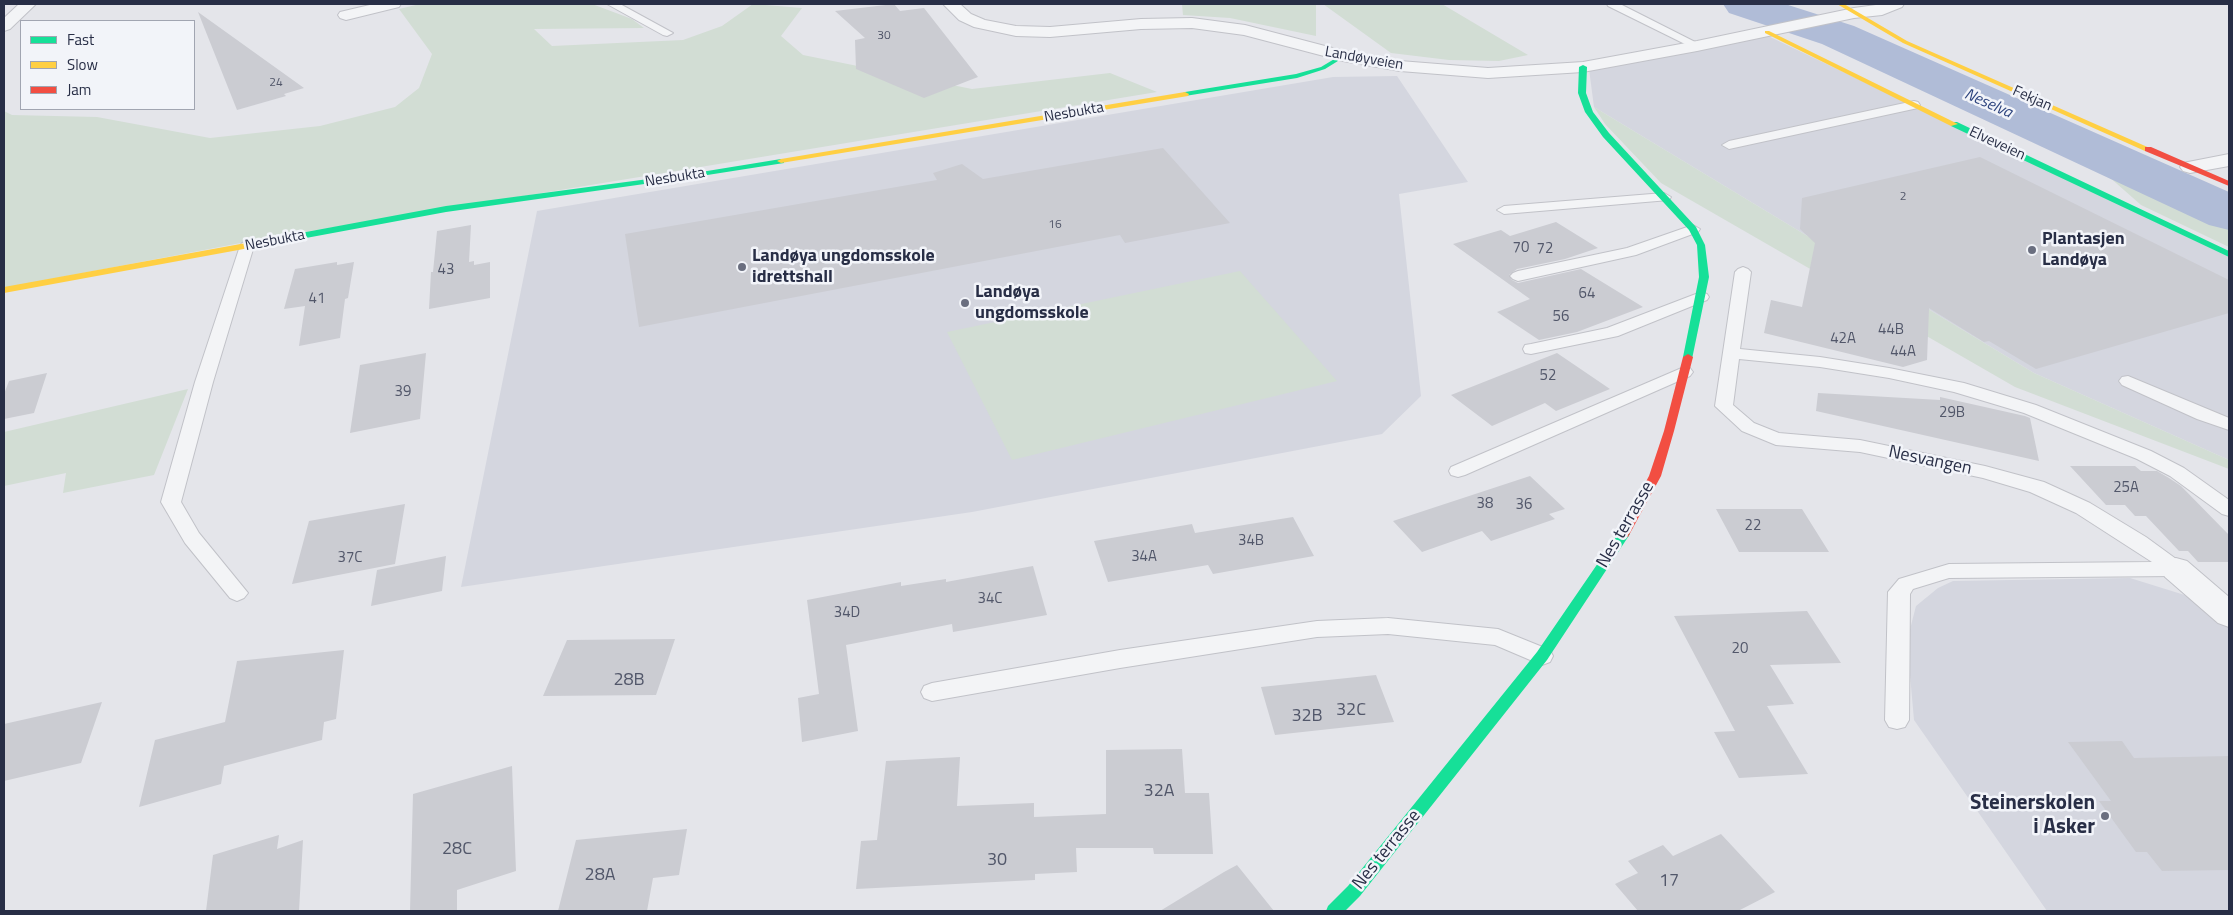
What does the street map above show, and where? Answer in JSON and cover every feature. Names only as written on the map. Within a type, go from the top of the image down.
[{"type":"street","points":[[4,26],[28,4]]},
{"type":"street","points":[[346,15],[393,4]]},
{"type":"street","name":"Landøyveien","points":[[951,4],[965,17],[980,24],[1016,31],[1050,32],[1141,24],[1192,23],[1245,30],[1342,56],[1400,66],[1456,72],[1525,72],[1583,67],[1697,46],[1854,13]]},
{"type":"street","name":"Fekjan","points":[[1840,4],[1905,42],[2229,184]]},
{"type":"street","points":[[1854,13],[1882,10],[1896,4]]},
{"type":"street","name":"Elveveien","points":[[1767,32],[1914,105],[2229,254]]},
{"type":"street","name":"Nesbukta","points":[[4,290],[446,209],[692,176],[1298,76],[1323,68],[1342,56]]},
{"type":"street","name":"Nes terrasse","points":[[1334,911],[1354,892],[1542,656],[1631,524],[1655,476],[1669,431],[1701,297],[1704,277],[1701,245],[1693,229],[1606,136],[1590,112],[1582,93],[1583,67]]},
{"type":"street","points":[[2190,167],[2229,160]]},
{"type":"street","name":"Nesvangen","points":[[2176,569],[2229,615]]},
{"type":"lane","points":[[612,4],[667,33]]},
{"type":"lane","points":[[1612,4],[1697,46]]},
{"type":"lane","points":[[1729,146],[1914,105]]},
{"type":"lane","points":[[1504,210],[1664,197]]},
{"type":"lane","points":[[1518,276],[1588,263],[1631,252],[1693,229]]},
{"type":"lane","points":[[237,593],[192,538],[172,502],[204,382],[247,246]]},
{"type":"lane","name":"Nesvangen","points":[[1744,272],[1724,406],[1748,427],[1776,439],[1860,446],[1985,472],[2037,488],[2083,508],[2139,542],[2176,569]]},
{"type":"lane","points":[[1531,350],[1612,332],[1701,297]]},
{"type":"lane","points":[[1731,353],[1820,362],[1889,373],[1958,387],[2030,408],[2144,454],[2177,472],[2229,508]]},
{"type":"lane","points":[[1458,471],[1684,372]]},
{"type":"lane","points":[[2128,380],[2203,415],[2229,424]]},
{"type":"lane","points":[[1897,720],[1899,592],[1906,584],[1949,571],[2176,569]]},
{"type":"lane","points":[[932,692],[1317,628],[1388,626],[1474,634],[1498,637],[1542,656]]},
{"type":"shaded area","points":[[420,4],[592,4],[632,19],[644,28],[534,29],[552,46],[683,40],[722,26],[753,4],[802,8],[781,36],[803,55],[972,89],[1110,73],[1157,92],[262,239],[4,288],[4,111],[12,115],[97,117],[210,138],[320,126],[395,107],[419,88],[432,54],[399,9]]},
{"type":"shaded area","points":[[1182,4],[1316,4],[1316,36],[1230,18],[1183,15]]},
{"type":"shaded area","points":[[1323,4],[1442,4],[1528,55],[1499,61],[1449,60],[1391,53]]},
{"type":"shaded area","points":[[1764,34],[2229,257],[2229,460],[2034,373],[1594,107],[1589,69]]},
{"type":"shaded area","name":"Landøya ungdomsskole","points":[[1397,76],[1468,182],[1399,194],[1421,396],[1382,434],[972,512],[461,587],[537,211],[1333,77]]},
{"type":"shaded area","points":[[1594,107],[2034,373],[2229,460],[2229,469],[2015,387],[1661,183],[1605,124]]},
{"type":"shaded area","points":[[2108,176],[2229,208],[2229,247],[2141,205]]},
{"type":"shaded area","name":"Landøya ungdomsskole","points":[[1240,271],[1337,381],[1012,460],[947,332]]},
{"type":"shaded area","points":[[188,389],[154,475],[63,493],[66,473],[4,486],[4,432]]},
{"type":"shaded area","name":"Steinerskolen i Asker","points":[[2130,578],[2191,597],[2229,624],[2229,911],[2047,911],[1914,720],[1907,641],[1916,606],[1938,588],[1953,581]]},
{"type":"building","points":[[894,4],[900,11],[924,8],[978,77],[924,98],[856,69],[855,40],[865,38],[835,11]]},
{"type":"building","points":[[198,12],[304,88],[284,94],[286,96],[237,110]]},
{"type":"building","points":[[1163,148],[1230,223],[1125,243],[1120,235],[639,327],[625,234],[937,180],[933,173],[962,164],[983,179]]},
{"type":"building","points":[[1980,157],[2229,280],[2229,313],[2036,369],[1989,341],[1984,342],[1929,308],[1927,360],[1903,367],[1764,333],[1771,300],[1802,307],[1815,243],[1800,229],[1802,198]]},
{"type":"building","points":[[1556,222],[1598,248],[1565,259],[1517,269],[1509,275],[1512,280],[1518,283],[1581,269],[1643,307],[1577,332],[1539,340],[1497,312],[1530,299],[1453,244],[1501,230],[1510,236]]},
{"type":"building","points":[[471,225],[469,262],[474,261],[474,265],[490,262],[490,298],[429,309],[431,272],[433,272],[437,231]]},
{"type":"building","points":[[337,262],[337,265],[354,262],[348,298],[345,299],[340,338],[299,346],[305,306],[284,309],[295,269]]},
{"type":"building","points":[[426,353],[420,419],[350,433],[360,365]]},
{"type":"building","points":[[1557,353],[1610,389],[1556,411],[1545,403],[1492,426],[1451,395]]},
{"type":"building","points":[[47,373],[34,413],[4,419],[4,394],[9,381]]},
{"type":"building","points":[[1818,393],[1940,400],[1940,397],[2025,416],[2030,418],[2039,461],[1816,411]]},
{"type":"building","points":[[2070,466],[2135,466],[2141,471],[2157,471],[2169,478],[2181,486],[2229,535],[2229,562],[2198,562],[2188,551],[2179,551],[2146,516],[2135,516],[2125,505],[2106,505]]},
{"type":"building","points":[[1530,476],[1565,509],[1549,514],[1555,519],[1491,541],[1482,531],[1422,552],[1393,521]]},
{"type":"building","points":[[405,504],[395,564],[292,584],[309,521]]},
{"type":"building","points":[[1716,509],[1802,509],[1829,552],[1739,552]]},
{"type":"building","points":[[1293,517],[1314,556],[1213,574],[1208,565],[1108,582],[1094,541],[1192,524],[1195,533]]},
{"type":"building","points":[[446,556],[442,591],[371,606],[377,570]]},
{"type":"building","points":[[1033,566],[1047,615],[953,632],[952,624],[846,645],[858,731],[802,742],[798,698],[819,694],[807,600],[901,582],[901,586],[946,579],[946,582]]},
{"type":"building","points":[[1807,611],[1841,663],[1770,665],[1794,704],[1767,706],[1808,774],[1739,778],[1714,732],[1735,731],[1674,616]]},
{"type":"building","points":[[675,639],[656,695],[543,696],[567,640]]},
{"type":"building","points":[[344,650],[336,719],[324,722],[322,740],[224,766],[221,784],[139,807],[155,740],[225,722],[237,661]]},
{"type":"building","points":[[1376,675],[1394,722],[1275,735],[1261,687]]},
{"type":"building","points":[[102,702],[81,763],[4,781],[4,724]]},
{"type":"building","points":[[2122,741],[2134,758],[2229,756],[2229,870],[2162,871],[2147,852],[2136,852],[2099,801],[2111,801],[2068,742]]},
{"type":"building","points":[[1182,749],[1185,793],[1209,793],[1213,854],[1154,854],[1153,848],[1076,848],[1077,872],[1035,874],[1035,880],[856,889],[861,841],[877,840],[886,761],[960,757],[957,806],[1034,803],[1034,817],[1106,814],[1106,750]]},
{"type":"building","points":[[512,766],[516,871],[457,890],[457,911],[410,911],[413,794]]},
{"type":"building","points":[[687,829],[679,875],[653,878],[647,911],[558,911],[576,840]]},
{"type":"building","points":[[1721,834],[1775,892],[1738,911],[1638,911],[1615,884],[1638,873],[1628,861],[1663,845],[1673,856]]},
{"type":"building","points":[[279,835],[277,849],[303,840],[299,911],[206,911],[213,855]]},
{"type":"building","points":[[1237,865],[1274,911],[1160,911],[1224,872]]},
{"type":"waterway","name":"Neselva","points":[[1744,4],[1838,35],[2229,213]]},
{"type":"traffic: fast","points":[[1185,94],[1297,76],[1323,68],[1343,56]]},
{"type":"traffic: fast","points":[[1583,67],[1582,93],[1589,112],[1606,135],[1693,229],[1701,245],[1704,277],[1688,357]]},
{"type":"traffic: fast","points":[[1954,124],[2229,254]]},
{"type":"traffic: fast","points":[[279,240],[446,209],[701,174],[781,161]]},
{"type":"traffic: fast","points":[[1334,911],[1354,891],[1542,656],[1624,534]]},
{"type":"traffic: slow","points":[[1840,4],[1905,42],[2148,149]]},
{"type":"traffic: slow","points":[[1767,32],[1954,124]]},
{"type":"traffic: slow","points":[[781,161],[1185,94]]},
{"type":"traffic: slow","points":[[4,290],[279,240]]},
{"type":"traffic: jam","points":[[2148,149],[2229,184]]},
{"type":"traffic: jam","points":[[1624,534],[1655,476],[1688,357]]},
{"type":"place","name":"Plantasjen Landøya","points":[[2032,250]]},
{"type":"place","name":"Landøya ungdomsskole idrettshall","points":[[742,267]]},
{"type":"place","name":"Landøya ungdomsskole","points":[[965,303]]},
{"type":"place","name":"Steinerskolen i Asker","points":[[2105,816]]}]
